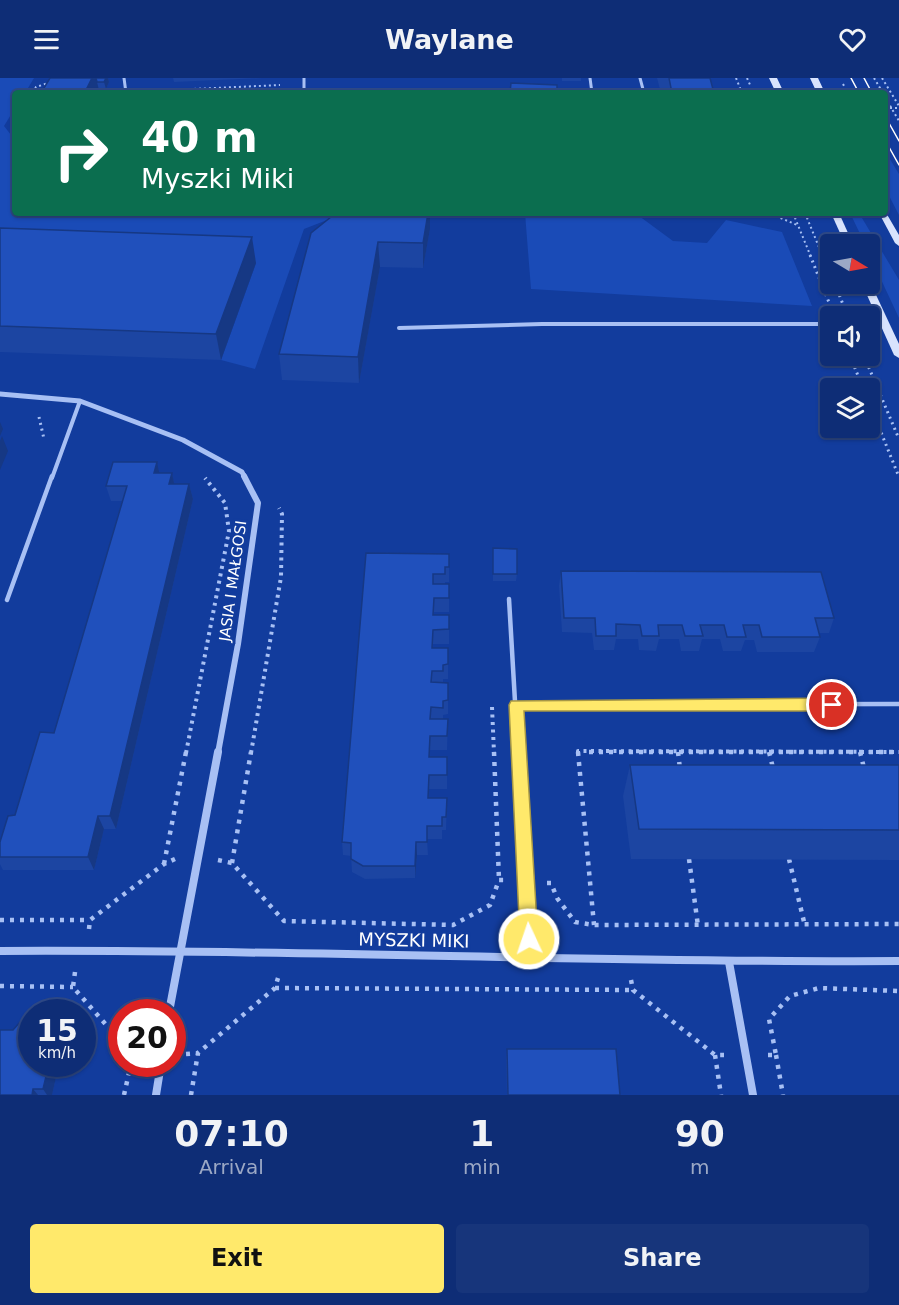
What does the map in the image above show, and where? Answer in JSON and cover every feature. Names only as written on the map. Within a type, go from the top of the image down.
[{"type":"main road","points":[[836,216],[844,234]]},
{"type":"main road","points":[[885,216],[899,243]]},
{"type":"main road","points":[[872,294],[899,355]]},
{"type":"street","name":"JASIA I MAŁGOSI","points":[[0,394],[80,402],[183,440],[242,472],[258,503],[237,644],[172,999]]},
{"type":"street","name":"MYSZKI MIKI","points":[[0,951],[180,950],[729,962],[899,961]]},
{"type":"street","points":[[729,962],[753,1095]]},
{"type":"street","points":[[156,1095],[159,1077]]},
{"type":"lane","points":[[399,328],[542,324],[820,324]]},
{"type":"lane","points":[[880,324],[885,324]]},
{"type":"lane","points":[[7,600],[80,402]]},
{"type":"lane","points":[[509,599],[530,958]]},
{"type":"lane","points":[[516,705],[899,704]]},
{"type":"path","points":[[882,78],[899,107],[891,108]]},
{"type":"path","points":[[34,90],[36,87],[57,81]]},
{"type":"path","points":[[171,90],[283,85]]},
{"type":"path","points":[[888,102],[899,121]]},
{"type":"path","points":[[794,216],[830,306]]},
{"type":"path","points":[[807,216],[820,248]]},
{"type":"path","points":[[868,366],[899,439]]},
{"type":"path","points":[[29,415],[38,416],[45,442],[51,442]]},
{"type":"path","points":[[880,430],[899,477]]},
{"type":"path","points":[[164,864],[229,531],[225,503],[204,476]]},
{"type":"path","points":[[232,863],[281,577],[282,514],[278,506]]},
{"type":"path","points":[[218,860],[232,863],[284,921],[453,925],[490,904],[499,880],[492,704]]},
{"type":"path","points":[[594,925],[578,751],[610,753],[899,752]]},
{"type":"path","points":[[678,752],[680,774]]},
{"type":"path","points":[[769,752],[774,774]]},
{"type":"path","points":[[860,752],[866,774]]},
{"type":"path","points":[[0,920],[90,920],[164,864],[177,858]]},
{"type":"path","points":[[689,859],[698,926]]},
{"type":"path","points":[[789,859],[805,927]]},
{"type":"path","points":[[499,880],[551,883],[557,898],[575,922],[594,925],[805,927],[899,924]]},
{"type":"path","points":[[88,929],[90,920]]},
{"type":"path","points":[[283,930],[284,921]]},
{"type":"path","points":[[73,987],[75,972]]},
{"type":"path","points":[[186,1054],[198,1053],[276,988],[278,978]]},
{"type":"path","points":[[0,986],[73,987],[108,1027]]},
{"type":"path","points":[[276,988],[633,990]]},
{"type":"path","points":[[191,1095],[198,1053]]},
{"type":"path","points":[[715,1055],[721,1095]]},
{"type":"path","points":[[776,1055],[783,1095]]},
{"type":"path","points":[[124,1095],[128,1077]]},
{"type":"shaded area","points":[[0,78],[34,78],[27,90],[12,90],[12,113],[4,126],[12,136],[12,216],[337,216],[304,229],[255,369],[221,360],[256,263],[0,253]]},
{"type":"shaded area","points":[[888,156],[899,174],[899,215],[888,194]]},
{"type":"shaded area","points":[[525,216],[639,216],[673,241],[707,243],[726,220],[782,232],[812,306],[531,289]]},
{"type":"shaded area","points":[[851,216],[861,216],[872,234],[860,234]]},
{"type":"shaded area","points":[[880,248],[899,280],[899,318],[880,277]]},
{"type":"building","points":[[50,78],[92,78],[84,90],[43,90]]},
{"type":"building","points":[[96,78],[106,78],[104,82],[97,82]]},
{"type":"building","points":[[669,78],[710,78],[713,90],[671,90]]},
{"type":"building","points":[[511,83],[557,85],[557,90],[510,90]]},
{"type":"building","points":[[332,216],[428,216],[423,243],[378,242],[358,357],[279,354],[311,233]]},
{"type":"building","points":[[0,228],[252,237],[216,334],[0,326]]},
{"type":"building","points":[[113,462],[157,462],[154,473],[172,473],[169,484],[189,484],[110,816],[98,816],[88,857],[0,857],[0,842],[8,816],[15,815],[40,732],[54,733],[127,486],[106,486]]},
{"type":"building","points":[[493,548],[517,549],[517,574],[493,574]]},
{"type":"building","points":[[366,553],[449,554],[449,567],[445,567],[445,574],[433,574],[433,584],[449,584],[449,598],[434,598],[433,615],[449,615],[449,629],[433,630],[432,648],[448,648],[448,664],[443,665],[443,671],[432,671],[431,682],[448,683],[448,700],[443,701],[443,708],[431,707],[430,719],[448,719],[447,736],[430,736],[429,757],[447,757],[447,775],[429,775],[428,798],[447,798],[446,817],[442,817],[442,826],[427,826],[427,842],[416,842],[415,866],[363,866],[351,859],[351,843],[342,842]]},
{"type":"building","points":[[561,571],[821,572],[834,618],[815,618],[820,637],[762,637],[759,625],[743,625],[746,637],[727,637],[724,625],[700,625],[703,636],[685,636],[682,625],[658,625],[659,636],[642,636],[640,625],[616,624],[616,636],[596,636],[595,618],[564,618]]},
{"type":"building","points":[[630,765],[899,765],[899,830],[639,829]]},
{"type":"building","points":[[18,1024],[18,1077],[46,1077],[43,1089],[33,1089],[32,1095],[0,1095],[0,1030],[13,1030]]},
{"type":"building","points":[[507,1049],[616,1049],[620,1095],[508,1095]]},
{"type":"tram line","points":[[851,78],[857,90]]},
{"type":"tram line","points":[[864,78],[870,90]]},
{"type":"tram line","points":[[888,121],[899,141]]},
{"type":"tram line","points":[[888,145],[899,165]]},
{"type":"route","points":[[529,939],[516,705],[832,705]]}]
